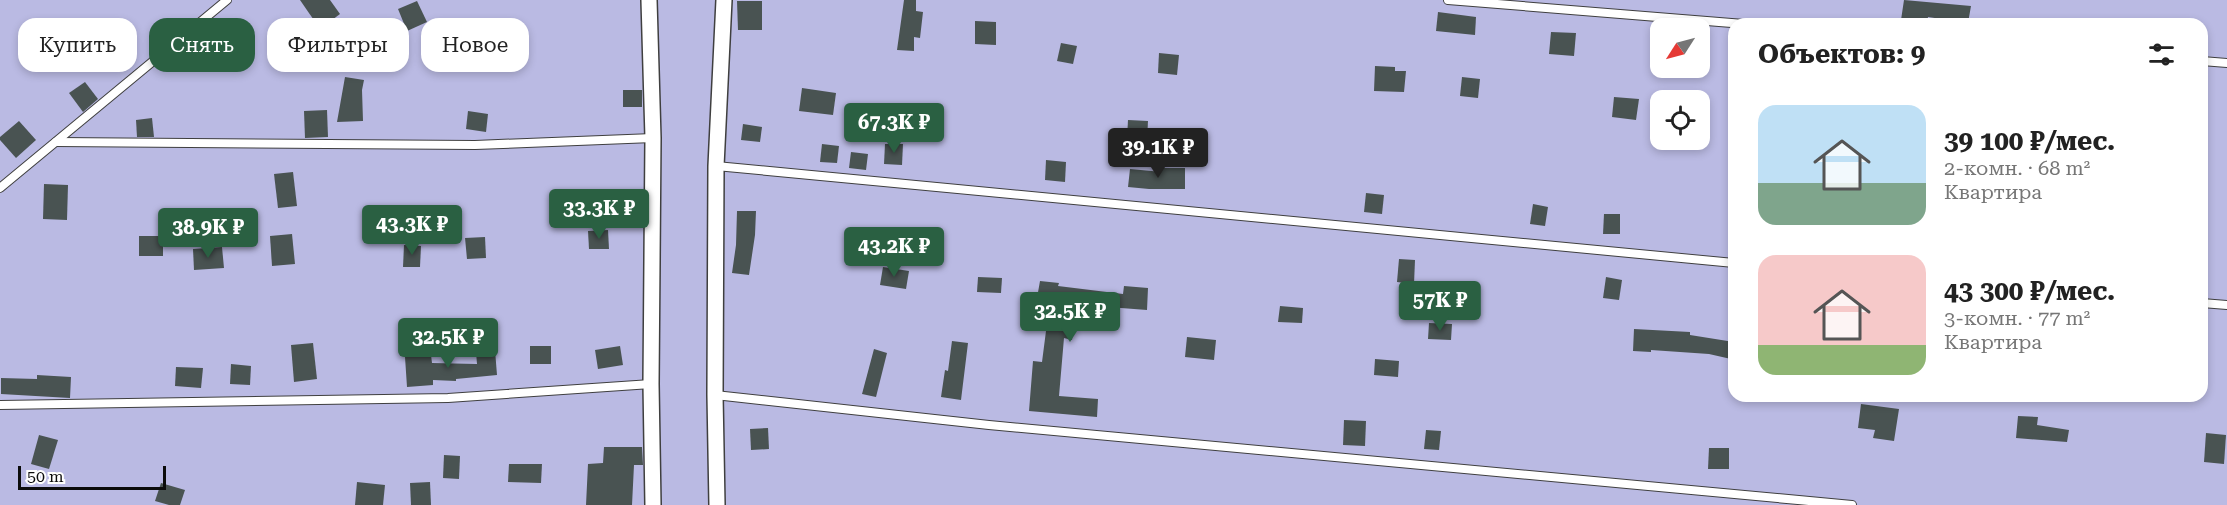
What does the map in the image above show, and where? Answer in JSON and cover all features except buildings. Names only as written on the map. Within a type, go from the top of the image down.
[{"type":"street","points":[[649,0],[653,138],[651,384],[653,505]]},
{"type":"street","points":[[717,505],[716,166],[724,0]]},
{"type":"lane","points":[[0,188],[227,0]]},
{"type":"lane","points":[[1448,0],[1728,23]]},
{"type":"lane","points":[[2208,61],[2227,63]]},
{"type":"lane","points":[[56,142],[475,145],[653,138]]},
{"type":"lane","points":[[716,166],[1728,262]]},
{"type":"lane","points":[[2208,303],[2227,305]]},
{"type":"lane","points":[[0,405],[448,398],[651,384]]},
{"type":"lane","points":[[715,395],[989,425],[1852,505]]},
{"type":"shaded area","points":[[0,0],[2227,0],[2227,505],[0,505]]}]
